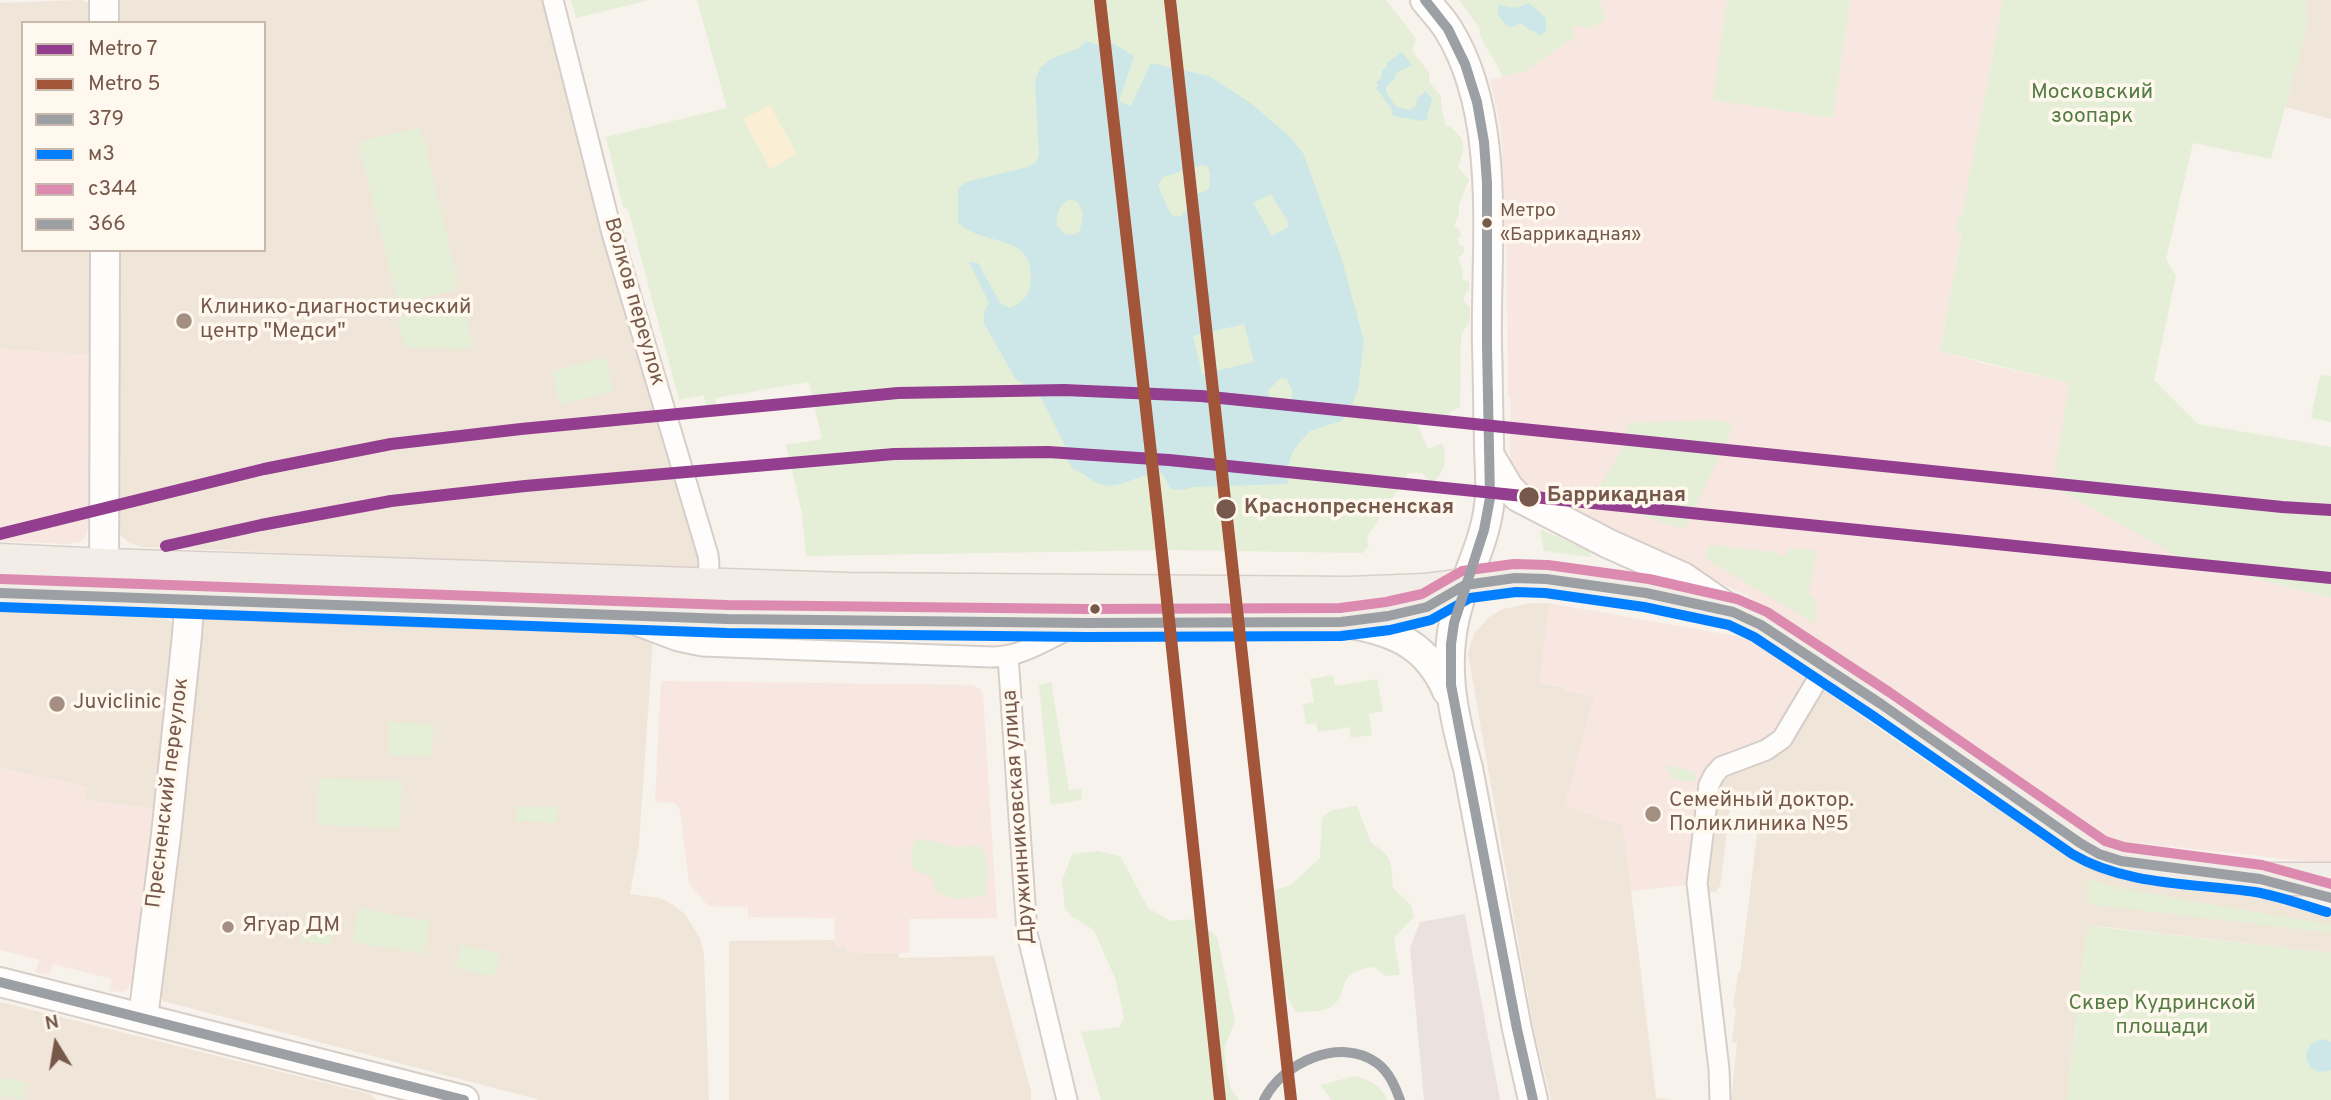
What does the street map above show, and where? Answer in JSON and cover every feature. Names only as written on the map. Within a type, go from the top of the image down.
[{"type":"main road","points":[[104,0],[104,21]]},
{"type":"main road","points":[[1425,0],[1448,29],[1466,67],[1480,110],[1484,142],[1488,222],[1487,339],[1491,480],[1488,517],[1455,614],[1448,662],[1453,706],[1468,768],[1514,1016],[1533,1100]]},
{"type":"main road","points":[[104,598],[105,252]]},
{"type":"main road","points":[[1489,455],[1509,488],[1518,497],[1609,544],[1683,577],[1733,612],[1761,625],[1825,667],[2099,854],[2121,861],[2260,879],[2331,879]]},
{"type":"main road","points":[[0,559],[104,565],[862,589],[1350,593],[1425,590],[1522,578],[1646,593],[1733,612]]},
{"type":"main road","name":"Пресненский переулок","points":[[143,1018],[169,808],[192,568]]},
{"type":"main road","points":[[0,593],[657,617],[1086,623],[1341,622],[1388,616],[1427,607],[1465,585]]},
{"type":"main road","points":[[1341,622],[1390,633],[1415,646],[1434,664],[1453,706]]},
{"type":"main road","points":[[2260,879],[2331,898]]},
{"type":"main road","points":[[0,982],[143,1018],[394,1091],[464,1100]]},
{"type":"street","name":"Волков переулок","points":[[553,0],[612,233],[708,555],[710,573],[706,585]]},
{"type":"street","points":[[657,617],[683,607],[706,585]]},
{"type":"street","points":[[602,615],[678,641],[702,646],[962,657],[1008,656],[1027,652],[1050,637],[1086,623]]},
{"type":"street","name":"Дружинниковская улица","points":[[1008,656],[1027,933],[1067,1100]]},
{"type":"street","points":[[1720,1100],[1719,1069],[1697,872],[1708,791],[1721,767],[1766,750],[1782,739],[1825,667]]},
{"type":"shaded area","points":[[81,0],[90,4],[94,21],[21,21],[21,252],[93,252],[92,355],[0,349],[0,3]]},
{"type":"shaded area","points":[[117,0],[543,0],[612,269],[694,542],[703,563],[690,570],[141,547],[121,536],[117,527],[117,252],[266,252],[266,21],[117,21]]},
{"type":"shaded area","points":[[1594,0],[1727,0],[1714,100],[1833,118],[1850,0],[2003,0],[1962,216],[1958,216],[1956,229],[1962,231],[1940,351],[2069,383],[2186,561],[2331,598],[2331,864],[2121,841],[2088,830],[1891,688],[1746,595],[1540,500],[1513,476],[1510,456],[1511,401],[1508,395],[1507,267],[1501,129],[1490,80],[1526,71],[1576,36],[1573,31],[1577,12]]},
{"type":"shaded area","points":[[2305,0],[2331,0],[2331,119],[2285,107],[2308,24]]},
{"type":"shaded area","points":[[0,349],[92,355],[90,519],[82,541],[67,544],[0,541]]},
{"type":"shaded area","points":[[1532,603],[1549,603],[1540,683],[1594,696],[1623,825],[1656,1098],[1672,1100],[1551,1100],[1535,1034],[1468,653],[1474,634],[1489,617],[1503,609]]},
{"type":"shaded area","points":[[1549,603],[1751,640],[1806,679],[1771,740],[1728,755],[1685,885],[1631,891],[1623,826],[1564,806],[1594,697],[1565,691],[1565,686],[1540,683]]},
{"type":"shaded area","points":[[0,608],[161,615],[177,626],[175,669],[169,676],[153,809],[84,800],[87,787],[0,768]]},
{"type":"shaded area","points":[[220,613],[643,633],[653,639],[639,844],[630,894],[660,898],[673,905],[685,914],[700,938],[704,954],[709,1100],[540,1100],[163,1001],[160,992],[199,628],[207,617]]},
{"type":"shaded area","points":[[661,681],[972,685],[980,689],[983,695],[997,918],[909,919],[909,953],[847,952],[846,947],[835,947],[834,918],[748,917],[748,907],[708,906],[689,883],[680,810],[675,803],[655,802]]},
{"type":"shaded area","points":[[1822,689],[1984,801],[2020,814],[2132,877],[2331,910],[2331,953],[2097,926],[2086,933],[2067,1100],[1731,1100],[1737,1043],[1732,1042],[1736,1009],[1733,1008],[1740,973],[1760,810],[1730,807],[1720,886],[1715,892],[1709,892],[1705,884],[1718,782]]},
{"type":"shaded area","points":[[0,768],[87,787],[85,800],[153,809],[135,980],[127,990],[109,991],[112,979],[53,964],[49,975],[36,972],[39,960],[0,950]]},
{"type":"shaded area","points":[[1465,914],[1500,1100],[1424,1100],[1410,948],[1420,922]]},
{"type":"shaded area","points":[[835,940],[835,947],[847,947],[847,952],[899,953],[899,958],[994,956],[1031,1091],[1031,1100],[729,1100],[729,941]]},
{"type":"shaded area","points":[[0,1002],[370,1094],[376,1100],[0,1100]]},
{"type":"green space","points":[[571,0],[649,0],[576,18]]},
{"type":"green space","points":[[697,0],[1386,0],[1416,39],[1412,50],[1429,73],[1429,82],[1441,96],[1446,126],[1460,136],[1463,149],[1458,167],[1469,180],[1454,225],[1460,231],[1461,236],[1457,239],[1459,244],[1464,247],[1464,252],[1458,258],[1463,270],[1462,279],[1469,282],[1469,290],[1463,301],[1470,307],[1470,320],[1461,335],[1460,407],[1450,412],[1445,420],[1417,424],[1428,449],[1442,443],[1445,460],[1440,474],[1432,484],[1422,473],[1409,473],[1367,537],[1369,546],[1362,553],[1171,550],[806,556],[802,513],[786,445],[822,439],[809,382],[715,398],[716,405],[706,407],[704,395],[679,400],[628,209],[623,207],[606,137],[727,108]]},
{"type":"green space","points":[[1459,0],[1599,0],[1605,19],[1590,29],[1574,25],[1576,36],[1526,71],[1502,77],[1481,38],[1481,30]]},
{"type":"green space","points":[[1727,0],[1850,0],[1833,118],[1713,100]]},
{"type":"green space","name":"Московский зоопарк","points":[[2003,0],[2305,0],[2308,24],[2271,159],[2193,143],[2166,259],[2176,276],[2154,380],[2198,424],[2331,447],[2331,598],[2186,561],[2053,486],[2069,383],[1940,351],[1962,232],[1956,230],[1958,216],[1962,216]]},
{"type":"green space","points":[[418,128],[422,132],[458,281],[454,291],[402,302],[397,298],[359,146],[365,140]]},
{"type":"green space","points":[[463,303],[474,349],[405,348],[397,318]]},
{"type":"green space","points":[[606,357],[614,391],[560,405],[552,371]]},
{"type":"green space","points":[[2322,375],[2331,376],[2331,422],[2311,418]]},
{"type":"green space","points":[[1718,420],[1734,425],[1687,524],[1682,528],[1637,513],[1596,492],[1624,447],[1628,423]]},
{"type":"green space","points":[[1542,530],[1590,551],[1591,557],[1544,551]]},
{"type":"green space","points":[[1710,545],[1774,552],[1785,557],[1790,548],[1816,550],[1809,595],[1817,600],[1815,624],[1708,560],[1706,555]]},
{"type":"green space","points":[[1333,675],[1335,686],[1377,679],[1383,711],[1369,714],[1372,735],[1351,738],[1349,727],[1318,732],[1316,723],[1306,724],[1303,704],[1314,702],[1310,679]]},
{"type":"green space","points":[[1051,682],[1069,790],[1082,789],[1081,800],[1051,805],[1039,685]]},
{"type":"green space","points":[[389,722],[434,724],[432,756],[388,755]]},
{"type":"green space","points":[[1666,765],[1693,771],[1696,779],[1691,782],[1669,778],[1671,771],[1665,769]]},
{"type":"green space","points":[[319,778],[402,781],[400,829],[317,825]]},
{"type":"green space","points":[[516,806],[558,807],[557,823],[516,821]]},
{"type":"green space","points":[[1357,806],[1371,843],[1384,852],[1390,861],[1393,888],[1411,905],[1414,917],[1394,938],[1400,975],[1386,976],[1374,967],[1361,970],[1347,978],[1340,996],[1329,1008],[1296,1012],[1282,988],[1263,895],[1292,884],[1320,858],[1322,818],[1332,810]]},
{"type":"green space","points":[[916,839],[952,847],[979,846],[987,863],[986,896],[952,899],[936,892],[931,878],[918,872],[912,865]]},
{"type":"green space","points":[[1098,851],[1120,856],[1148,908],[1171,921],[1197,919],[1217,937],[1235,1021],[1224,1049],[1227,1075],[1231,1089],[1239,1100],[1101,1100],[1081,1032],[1120,1027],[1124,1017],[1115,978],[1094,930],[1071,916],[1065,908],[1062,881],[1072,854]]},
{"type":"green space","points":[[2089,879],[2123,889],[2331,925],[2331,933],[2087,904]]},
{"type":"green space","points":[[358,908],[430,921],[424,954],[352,942]]},
{"type":"green space","points":[[306,912],[334,916],[329,945],[301,941]]},
{"type":"green space","name":"Сквер Кудринской площади","points":[[2090,926],[2331,953],[2331,1100],[2067,1100],[2086,933]]},
{"type":"green space","points":[[460,945],[500,953],[495,976],[456,968]]},
{"type":"green space","points":[[1355,1076],[1382,1090],[1387,1100],[1332,1100],[1320,1085]]},
{"type":"green space","points":[[1,1077],[27,1083],[22,1100],[0,1094]]},
{"type":"sand","points":[[770,105],[797,154],[770,169],[743,119]]},
{"type":"water","points":[[1529,3],[1546,18],[1546,31],[1540,36],[1521,23],[1507,26],[1498,15],[1500,5],[1516,8]]},
{"type":"water","points":[[1086,41],[1099,45],[1109,41],[1134,56],[1119,101],[1131,106],[1151,63],[1209,76],[1249,102],[1288,135],[1303,153],[1342,260],[1364,341],[1358,389],[1349,411],[1341,421],[1310,431],[1299,443],[1292,453],[1287,470],[1288,484],[1194,487],[1182,490],[1171,489],[1162,473],[1111,486],[1095,482],[1073,469],[1068,461],[1069,454],[1043,401],[1015,378],[984,323],[984,312],[989,303],[969,262],[978,263],[1000,303],[1010,308],[1027,294],[1031,280],[1030,265],[1016,247],[968,230],[958,222],[958,189],[966,182],[1035,163],[1039,156],[1035,81],[1040,68],[1051,59],[1079,48]],"holes":[[[1202,165],[1207,166],[1210,172],[1209,189],[1192,196],[1189,206],[1181,216],[1174,216],[1170,213],[1158,186],[1163,177]],[[1271,194],[1288,222],[1288,227],[1272,236],[1253,203]],[[1070,199],[1078,202],[1083,214],[1080,231],[1073,235],[1065,234],[1057,226],[1059,210]],[[1244,324],[1254,362],[1202,374],[1193,336]],[[1281,378],[1287,379],[1293,393],[1291,401],[1276,405],[1270,400],[1268,390]]]},
{"type":"water","points":[[1402,52],[1412,65],[1395,74],[1395,79],[1386,87],[1386,92],[1396,107],[1410,110],[1416,106],[1417,99],[1425,91],[1432,99],[1427,120],[1393,116],[1391,108],[1376,88],[1387,63]]},
{"type":"water","points":[[2323,1039],[2331,1042],[2331,1070],[2322,1072],[2310,1066],[2306,1054],[2314,1042]]},
{"type":"metro line","name":"5","points":[[1100,0],[1220,1100]]},
{"type":"metro line","name":"5","points":[[1170,0],[1291,1100]]},
{"type":"metro line","name":"7","points":[[0,534],[264,469],[391,444],[898,393],[1064,390],[1201,396],[2331,510]]},
{"type":"metro line","name":"7","points":[[166,546],[391,501],[525,486],[894,454],[1048,452],[1169,460],[2331,578]]},
{"type":"transit line","name":"366","points":[[1425,0],[1448,29],[1465,64],[1477,102],[1484,142],[1487,183],[1490,498],[1484,530],[1454,623],[1451,685],[1533,1100]]},
{"type":"transit line","name":"с344","points":[[1,579],[727,605],[1086,609],[1340,608],[1422,594],[1462,571],[1514,564],[1548,565],[1649,579],[1737,599],[1767,612],[1889,692],[2105,841],[2124,847],[2262,865],[2331,884]]},
{"type":"transit line","name":"379","points":[[0,593],[727,619],[1086,623],[1341,622],[1388,616],[1427,607],[1465,585],[1515,578],[1546,579],[1646,593],[1733,612],[1761,625],[2099,854],[2121,861],[2260,879],[2331,898]]},
{"type":"transit line","name":"м3","points":[[0,607],[727,633],[1086,637],[1341,636],[1390,630],[1431,620],[1470,598],[1516,592],[1545,593],[1644,607],[1729,625],[1754,637],[2072,854],[2093,864],[2138,878],[2264,894],[2327,912]]},
{"type":"transit line","name":"366","points":[[0,982],[464,1100]]},
{"type":"transit line","name":"366","points":[[1264,1100],[1284,1075],[1298,1065],[1330,1053],[1346,1052],[1362,1055],[1377,1063],[1391,1080],[1400,1100]]},
{"type":"place","name":"Метро «Баррикадная»","points":[[1487,223]]},
{"type":"place","name":"Клинико-диагностический центр \"Медси\"","points":[[184,321]]},
{"type":"place","name":"Баррикадная","points":[[1529,497]]},
{"type":"place","name":"Краснопресненская","points":[[1226,509]]},
{"type":"place","name":"Juviclinic","points":[[57,704]]},
{"type":"place","name":"Семейный доктор. Поликлиника №5","points":[[1653,814]]},
{"type":"place","name":"Ягуар ДМ","points":[[228,927]]}]
